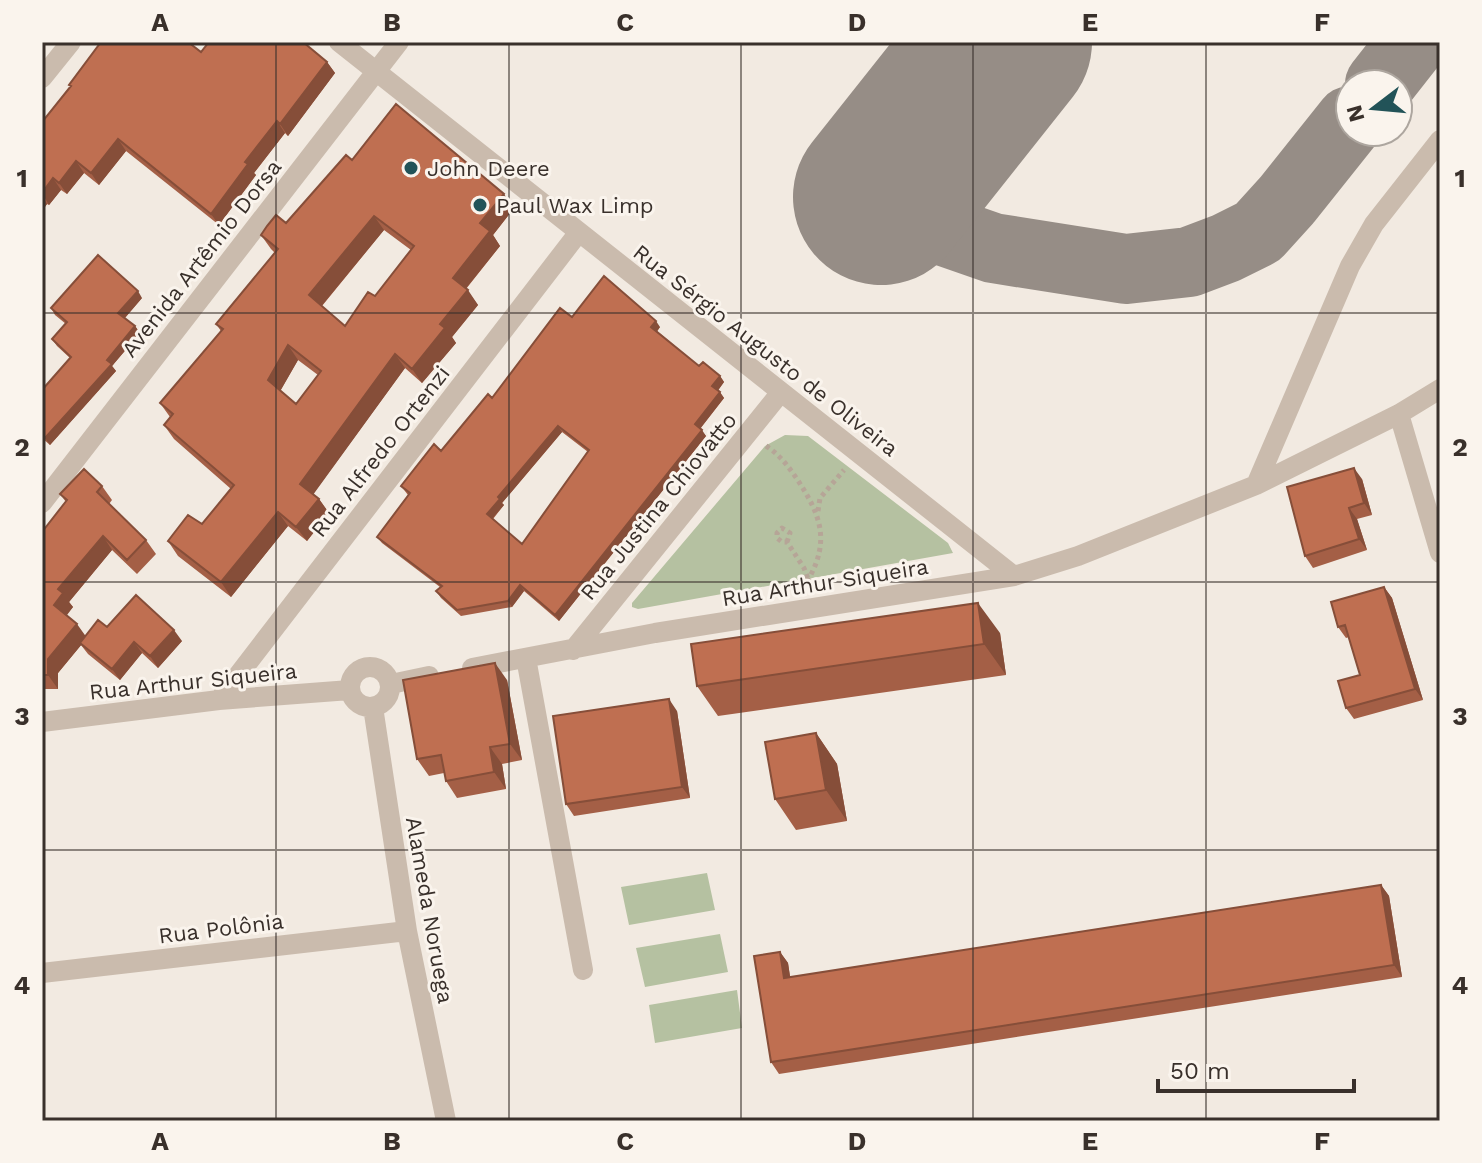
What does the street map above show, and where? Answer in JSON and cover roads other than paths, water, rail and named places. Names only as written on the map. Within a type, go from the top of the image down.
[{"type":"street","points":[[42,78],[71,42]]},
{"type":"street","name":"Rua Sérgio Augusto de Oliveira","points":[[339,42],[1014,576]]},
{"type":"street","name":"Avenida Artêmio Dorsa","points":[[42,503],[399,42]]},
{"type":"street","points":[[1256,485],[1350,266],[1374,224],[1440,140]]},
{"type":"street","name":"Rua Alfredo Ortenzi","points":[[219,700],[579,232]]},
{"type":"street","name":"Rua Arthur Siqueira","points":[[391,684],[655,633],[1014,576],[1078,556],[1256,485],[1399,414],[1440,389]]},
{"type":"street","name":"Rua Justina Chiovatto","points":[[573,650],[781,392]]},
{"type":"street","points":[[1399,414],[1440,553]]},
{"type":"street","points":[[526,658],[583,970]]},
{"type":"street","points":[[364,667],[384,671],[391,684],[389,697],[373,707],[355,701],[350,690],[353,676],[364,667]]},
{"type":"street","name":"Rua Arthur Siqueira","points":[[42,722],[219,700],[350,690]]},
{"type":"street","name":"Alameda Noruega","points":[[373,707],[407,931],[446,1121]]},
{"type":"street","name":"Rua Polônia","points":[[42,973],[407,931]]},
{"type":"place","name":"John Deere","points":[[411,168]]},
{"type":"place","name":"Paul Wax Limp","points":[[480,205]]}]
